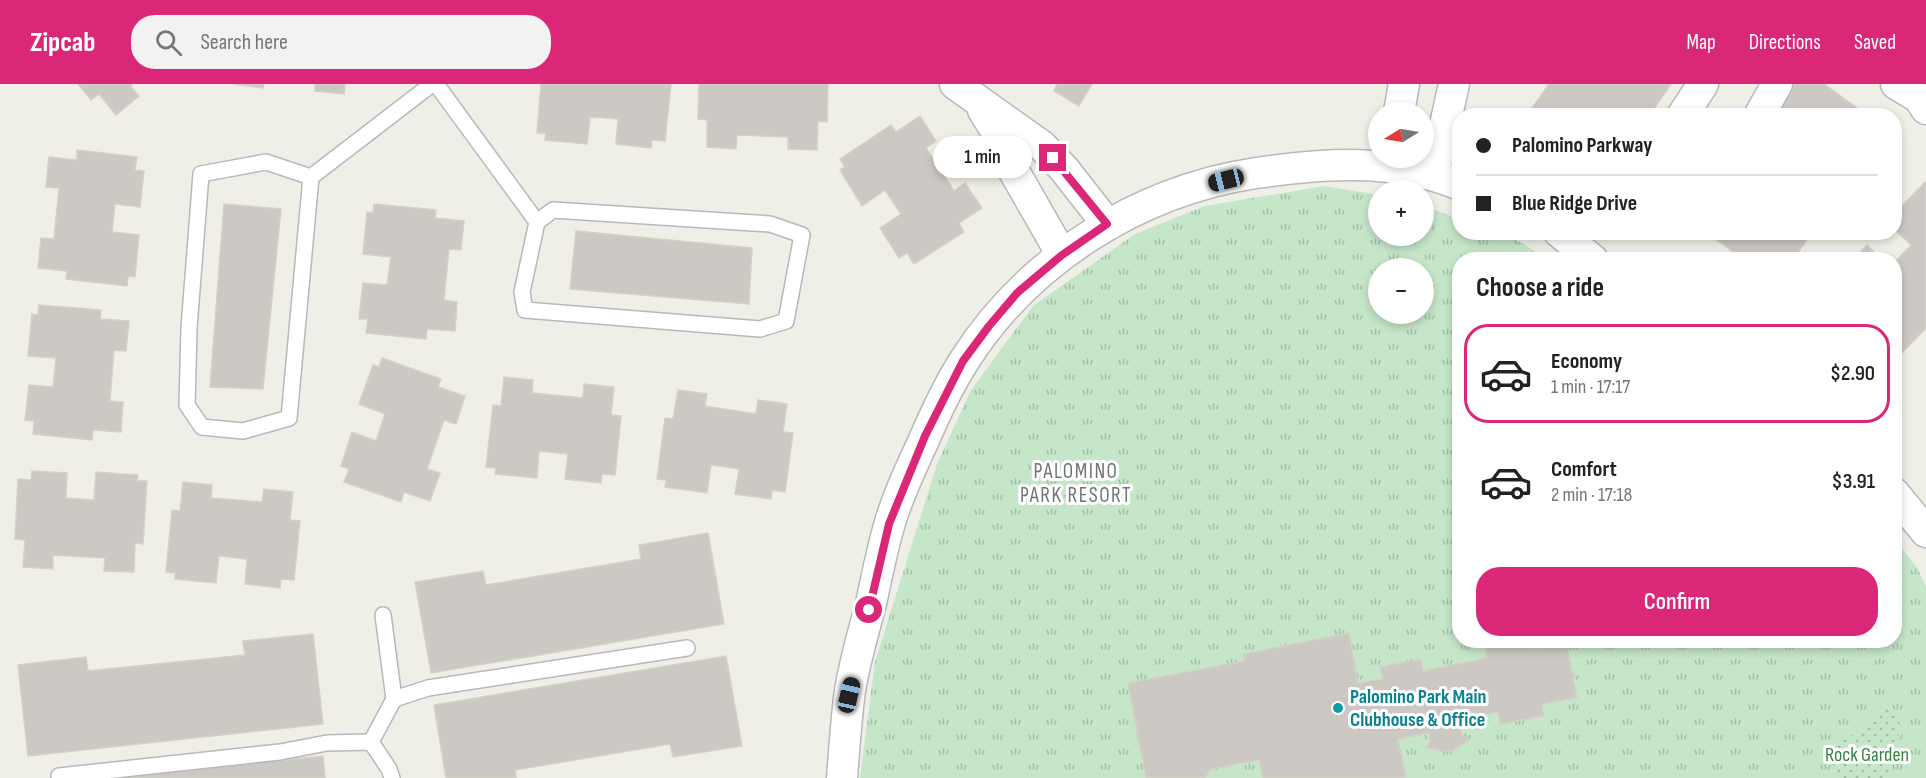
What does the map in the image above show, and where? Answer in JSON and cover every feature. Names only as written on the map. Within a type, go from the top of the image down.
[{"type":"street","points":[[1401,102],[1404,84]]},
{"type":"street","points":[[1452,108],[1454,84]]},
{"type":"street","points":[[1687,108],[1703,84]]},
{"type":"street","points":[[1764,108],[1777,84]]},
{"type":"street","points":[[1898,85],[1919,98],[1926,109]]},
{"type":"street","points":[[966,92],[1042,147],[1064,169],[1107,224]]},
{"type":"street","points":[[966,92],[1062,255]]},
{"type":"street","points":[[1409,168],[1447,180],[1452,111]]},
{"type":"street","points":[[842,778],[849,695],[886,536],[917,454],[963,361],[1017,293],[1062,255],[1107,224],[1194,187],[1241,176],[1331,165],[1368,163]]},
{"type":"street","points":[[1569,240],[1583,252]]},
{"type":"street","points":[[1902,502],[1926,531]]},
{"type":"lane","points":[[311,177],[266,162],[201,174],[189,328],[187,405],[202,427],[243,431],[289,418],[311,177],[434,84],[537,222],[522,292],[525,310],[760,329],[786,321],[802,235],[770,224],[553,210],[537,222]]},
{"type":"lane","points":[[371,742],[394,699],[383,615]]},
{"type":"lane","points":[[394,699],[428,688],[687,648]]},
{"type":"lane","points":[[59,776],[280,752],[327,743],[371,742]]},
{"type":"lane","points":[[371,742],[389,769],[392,778]]},
{"type":"green space","points":[[1325,186],[1368,193],[1368,246],[1434,246],[1434,210],[1452,216],[1452,240],[1515,240],[1524,244],[1535,252],[1452,252],[1452,648],[1902,648],[1902,549],[1918,569],[1926,587],[1926,778],[860,778],[875,662],[937,464],[971,390],[1033,306],[1135,234],[1205,206]]},
{"type":"green space","name":"Rock Garden","points":[[1882,708],[1894,709],[1899,718],[1900,727],[1890,760],[1889,778],[1842,778],[1835,768],[1831,750],[1838,742],[1864,729],[1876,712]]},
{"type":"building","points":[[78,84],[132,84],[130,86],[139,96],[116,115],[99,94],[91,100]]},
{"type":"building","points":[[234,84],[264,84],[263,88]]},
{"type":"building","points":[[315,84],[345,84],[344,94],[315,91]]},
{"type":"building","points":[[541,84],[671,84],[665,141],[652,140],[651,148],[616,144],[618,119],[590,117],[587,144],[545,140],[546,133],[537,133]]},
{"type":"building","points":[[699,84],[828,84],[827,122],[818,121],[817,150],[788,149],[788,137],[737,135],[736,149],[707,147],[707,120],[698,119]]},
{"type":"building","points":[[1057,84],[1092,84],[1079,106],[1054,91]]},
{"type":"building","points":[[1549,84],[1671,84],[1654,108],[1532,108]]},
{"type":"building","points":[[1795,84],[1824,84],[1857,108],[1778,108]]},
{"type":"building","points":[[920,116],[936,141],[926,148],[954,191],[965,183],[982,208],[959,223],[964,232],[914,264],[907,253],[899,258],[880,228],[901,214],[885,190],[862,206],[840,170],[845,167],[840,159],[891,125],[896,132]]},
{"type":"building","points":[[77,150],[137,157],[135,170],[144,171],[140,207],[115,204],[112,232],[139,235],[135,277],[128,276],[127,286],[66,279],[67,271],[38,268],[41,238],[54,239],[59,188],[46,187],[49,157],[77,160]]},
{"type":"building","points":[[1926,181],[1926,328],[1902,353],[1902,255],[1911,245],[1902,237],[1902,206]]},
{"type":"building","points":[[224,204],[281,209],[263,389],[210,387]]},
{"type":"building","points":[[374,204],[436,210],[435,218],[464,221],[461,250],[449,249],[444,300],[457,302],[455,331],[427,329],[426,339],[366,333],[368,319],[359,319],[363,283],[387,285],[391,257],[363,254],[367,212],[373,213]]},
{"type":"building","points":[[576,231],[752,248],[749,304],[570,289]]},
{"type":"building","points":[[1717,240],[1807,240],[1798,252],[1733,252]]},
{"type":"building","points":[[1867,245],[1874,252],[1860,252]]},
{"type":"building","points":[[39,305],[101,310],[100,319],[129,321],[126,351],[114,350],[110,401],[123,402],[121,432],[93,430],[92,440],[33,434],[34,421],[25,420],[29,385],[53,387],[56,358],[28,356],[32,314],[38,315]]},
{"type":"building","points":[[382,358],[441,379],[438,387],[465,396],[456,424],[444,420],[427,469],[440,473],[430,501],[404,492],[401,502],[344,482],[349,469],[341,466],[352,432],[376,441],[385,414],[359,404],[373,365],[379,367]]},
{"type":"building","points":[[504,377],[533,380],[532,393],[583,398],[584,384],[614,387],[611,415],[621,416],[615,475],[602,474],[601,483],[565,479],[568,454],[539,451],[537,478],[495,474],[496,468],[486,467],[493,405],[501,406]]},
{"type":"building","points":[[678,390],[707,394],[705,406],[756,414],[758,400],[787,404],[783,432],[793,433],[785,492],[772,490],[771,499],[735,494],[739,469],[711,465],[707,493],[665,487],[666,480],[657,479],[665,418],[673,419]]},
{"type":"building","points":[[32,471],[67,473],[66,498],[94,500],[96,472],[138,475],[137,481],[147,481],[143,544],[135,543],[134,572],[104,571],[105,558],[53,555],[53,569],[23,567],[25,540],[15,539],[18,479],[31,480]]},
{"type":"building","points":[[183,482],[212,485],[211,498],[262,502],[264,489],[293,492],[290,520],[300,521],[294,580],[281,579],[280,588],[245,584],[247,559],[219,556],[216,583],[175,579],[175,573],[166,572],[172,510],[180,511]]},
{"type":"building","points":[[708,533],[724,624],[431,673],[415,582],[483,571],[486,585],[641,559],[639,545]]},
{"type":"building","name":"Palomino Park Main Clubhouse & Office","points":[[1349,633],[1358,683],[1383,679],[1380,667],[1421,659],[1423,671],[1487,658],[1485,648],[1532,648],[1532,650],[1568,648],[1577,698],[1542,704],[1544,716],[1500,724],[1498,712],[1459,720],[1462,735],[1469,740],[1450,752],[1426,748],[1430,741],[1429,733],[1398,739],[1406,778],[1263,778],[1259,760],[1211,769],[1205,778],[1146,778],[1128,683],[1244,661],[1243,654]]},
{"type":"building","points":[[313,634],[323,724],[28,756],[18,665],[86,657],[88,671],[245,655],[243,641]]},
{"type":"building","points":[[726,656],[742,746],[673,757],[670,744],[515,770],[516,778],[446,778],[434,705]]},
{"type":"building","points":[[323,756],[325,778],[113,778]]},
{"type":"place","name":"Palomino Park Main Clubhouse & Office","points":[[1338,708]]},
{"type":"district","name":"PALOMINO PARK RESORT","points":[[1076,483]]},
{"type":"route","points":[[869,610],[889,524],[925,436],[963,361],[1017,293],[1062,255],[1107,224],[1053,158]]}]
